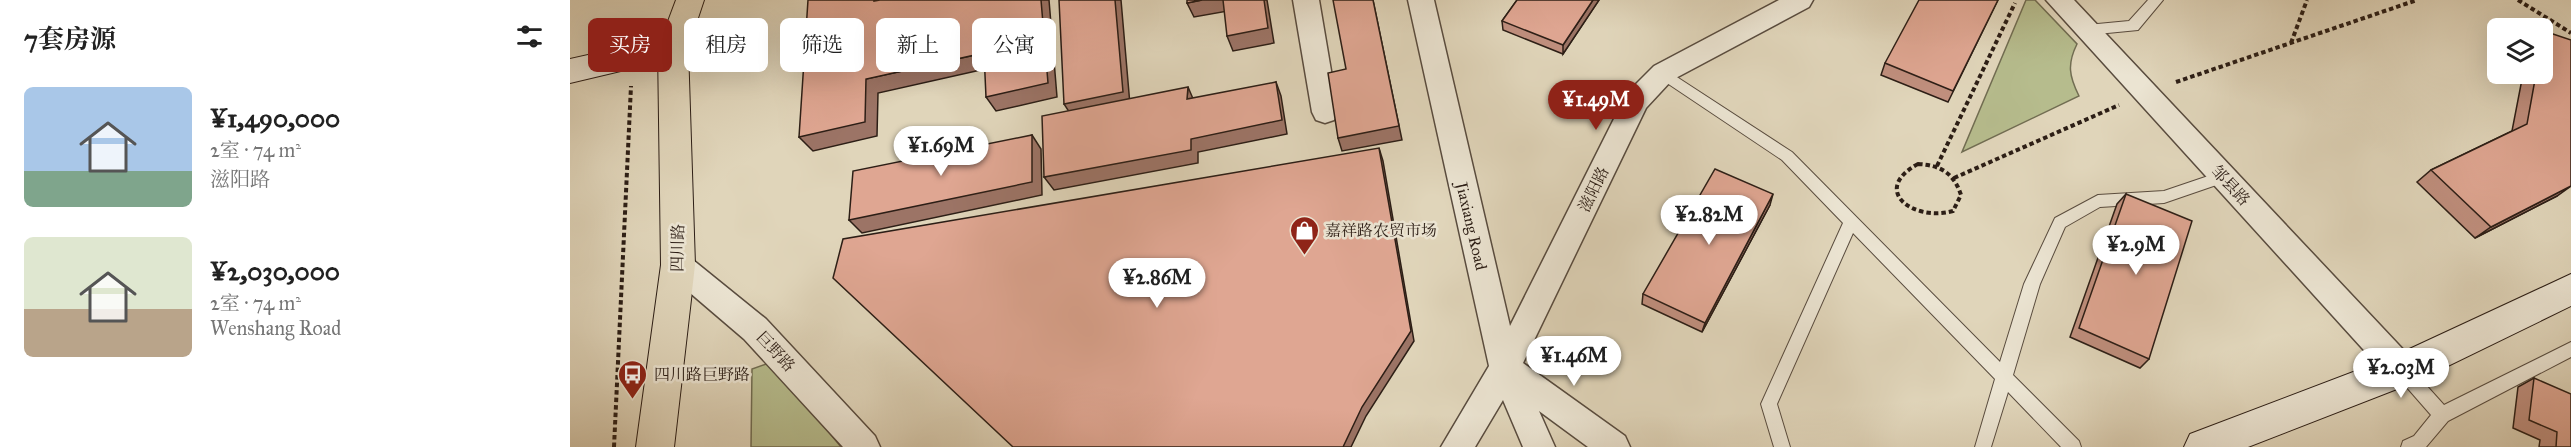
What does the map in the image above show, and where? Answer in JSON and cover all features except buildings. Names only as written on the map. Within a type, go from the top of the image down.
[{"type":"main road","points":[[671,0],[673,48]]},
{"type":"main road","name":"四川路","points":[[655,447],[678,266],[673,48],[690,0]]},
{"type":"street","points":[[1305,0],[1325,112]]},
{"type":"street","name":"Jiaxiang Road","points":[[1421,0],[1505,368],[1539,447]]},
{"type":"street","name":"滋阳路","points":[[1457,447],[1505,368],[1636,101],[1663,73],[1800,0]]},
{"type":"street","name":"邹县路","points":[[2060,0],[2402,370]]},
{"type":"street","points":[[570,71],[673,48]]},
{"type":"street","name":"巨野路","points":[[678,266],[755,329],[864,447]]},
{"type":"street","points":[[2203,447],[2402,370],[2571,289]]},
{"type":"street","points":[[1505,368],[1614,447]]},
{"type":"lane","points":[[2087,30],[2133,26],[2156,0]]},
{"type":"lane","points":[[1663,73],[1787,156],[2073,447]]},
{"type":"lane","points":[[1983,447],[2032,284],[2060,223],[2098,201],[2164,197],[2223,177]]},
{"type":"lane","points":[[1782,447],[1769,404],[1851,221]]},
{"type":"lane","points":[[2409,447],[2420,442],[2442,415],[2571,349]]},
{"type":"lane","points":[[2402,370],[2442,415]]},
{"type":"path","points":[[2290,43],[2307,0]]},
{"type":"path","points":[[1954,177],[2145,93],[2417,0]]},
{"type":"path","points":[[2518,0],[2571,33]]},
{"type":"path","points":[[1937,166],[2015,3]]},
{"type":"path","points":[[614,447],[632,82],[621,85]]},
{"type":"path","points":[[1918,164],[1937,166],[1954,177],[1960,195],[1953,211],[1933,217],[1912,211],[1898,196],[1897,179],[1902,172],[1918,164]]},
{"type":"green space","points":[[2026,0],[2035,0],[2077,44],[2070,70],[2079,96],[1962,152]]},
{"type":"green space","points":[[772,362],[841,447],[751,447],[752,369]]},
{"type":"place","name":"嘉祥路农贸市场","points":[[1304,256]]},
{"type":"place","name":"四川路巨野路","points":[[633,400]]}]
